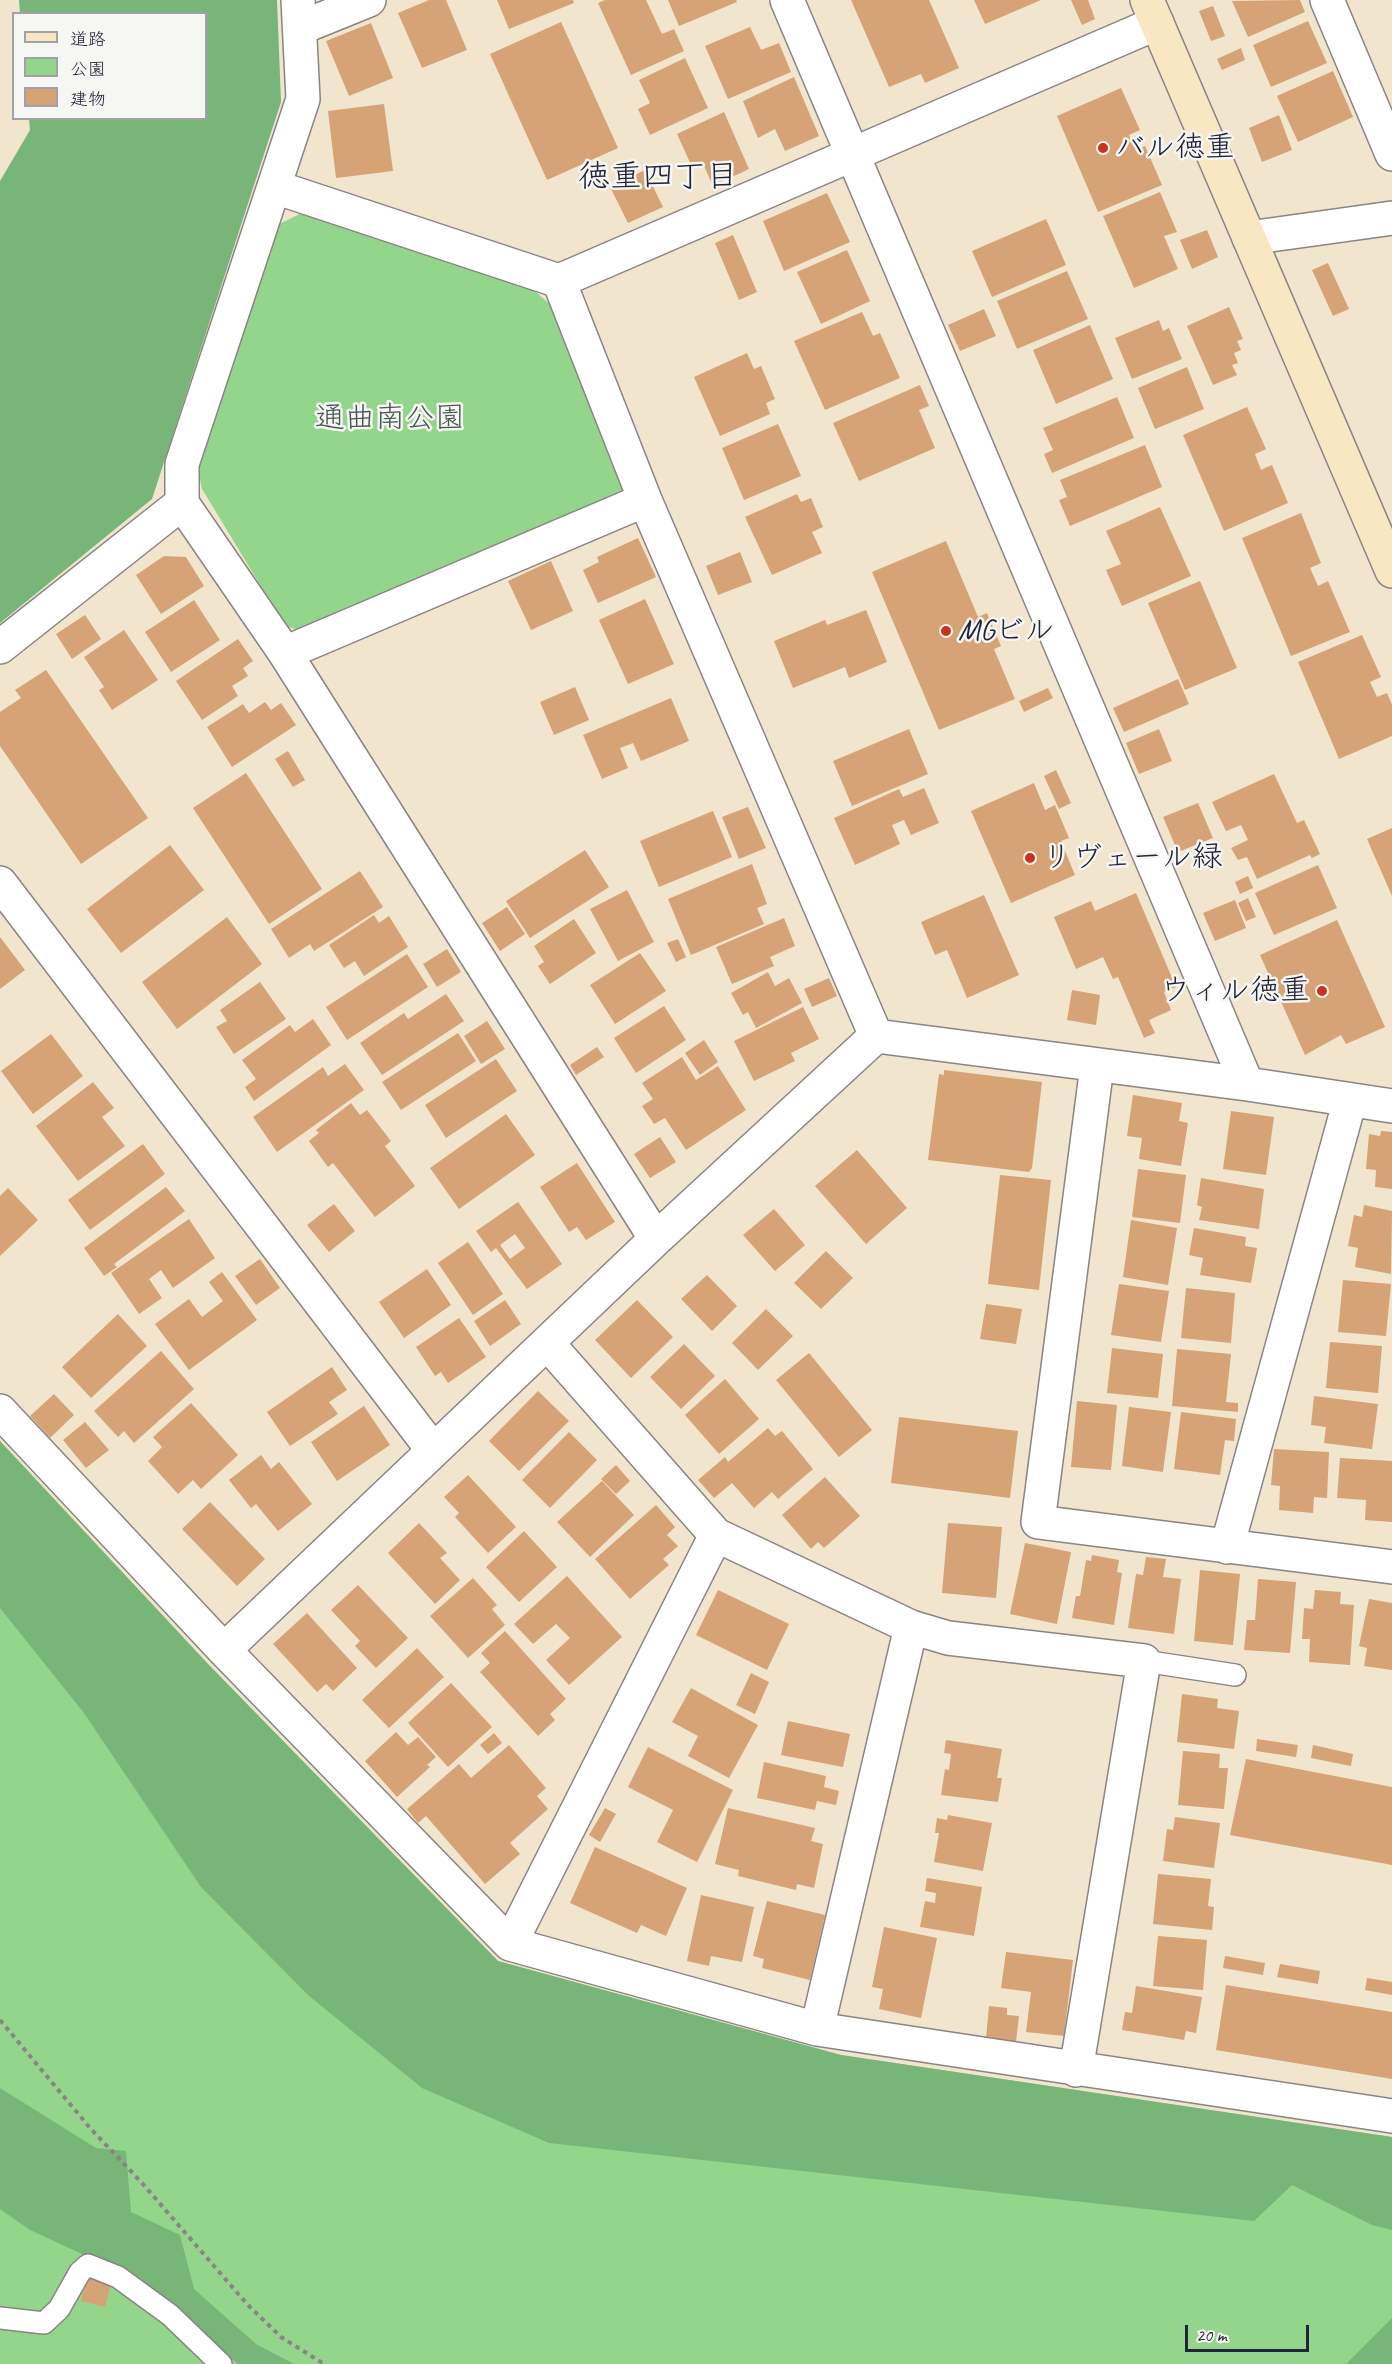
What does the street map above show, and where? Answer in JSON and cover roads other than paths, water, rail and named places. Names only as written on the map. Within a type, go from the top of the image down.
[{"type":"street","points":[[369,0],[299,14],[303,99],[182,464],[182,503],[285,653],[656,1239]]},
{"type":"street","points":[[787,0],[1247,1084]]},
{"type":"street","points":[[1327,0],[1392,154]]},
{"type":"street","points":[[275,187],[559,281],[852,154],[1152,12],[1392,571]]},
{"type":"street","points":[[1249,238],[1392,218]]},
{"type":"street","points":[[559,281],[645,500],[876,1036]]},
{"type":"street","points":[[285,653],[645,500]]},
{"type":"street","points":[[0,647],[182,503]]},
{"type":"street","points":[[0,883],[433,1450]]},
{"type":"street","points":[[876,1036],[1247,1084],[1392,1106]]},
{"type":"street","points":[[224,1650],[656,1239],[876,1036]]},
{"type":"street","points":[[1097,1066],[1038,1522],[1392,1567]]},
{"type":"street","points":[[1227,1547],[1350,1100]]},
{"type":"street","points":[[548,1344],[716,1535],[911,1627],[948,1638],[1144,1661],[1076,2070]]},
{"type":"street","points":[[0,1411],[224,1650],[510,1944],[817,2029],[1392,2116]]},
{"type":"street","points":[[510,1944],[716,1535]]},
{"type":"street","points":[[817,2029],[911,1627]]},
{"type":"lane","points":[[1144,1661],[1235,1676]]},
{"type":"lane","points":[[0,2318],[44,2324],[59,2309],[80,2272],[88,2265],[118,2277],[170,2315],[221,2364]]},
{"type":"place","name":"バル徳重","points":[[1103,148]]},
{"type":"place","name":"MGビル","points":[[946,631]]},
{"type":"place","name":"リヴェール緑","points":[[1030,858]]},
{"type":"place","name":"ウィル徳重","points":[[1322,991]]},
{"type":"district","name":"徳重四丁目","points":[[658,178]]},
{"type":"park label","name":"通曲南公園","points":[[390,419]]}]
